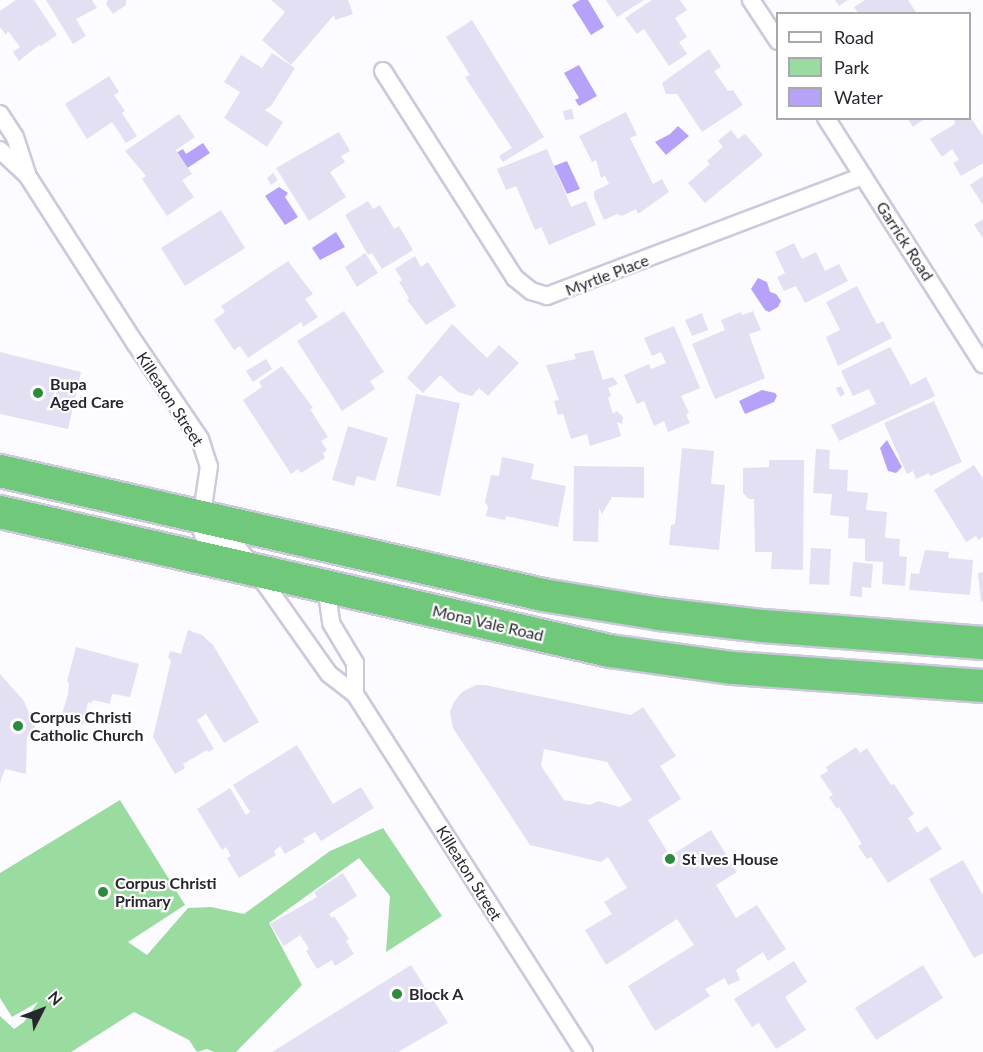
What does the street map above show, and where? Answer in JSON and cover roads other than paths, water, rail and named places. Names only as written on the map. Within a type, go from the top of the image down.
[{"type":"highway","points":[[0,471],[543,594],[659,615],[763,626],[983,642]]},
{"type":"highway","name":"Mona Vale Road","points":[[0,512],[610,651],[733,668],[983,686]]},
{"type":"street","points":[[751,0],[776,39]]},
{"type":"street","name":"Myrtle Place","points":[[383,71],[514,278],[531,291],[547,296],[863,176]]},
{"type":"street","name":"Killeaton Street","points":[[0,114],[15,137],[27,175]]},
{"type":"street","name":"Garrick Road","points":[[827,120],[983,364]]},
{"type":"street","name":"Killeaton Street","points":[[0,150],[27,175],[200,439],[209,466],[200,527],[203,534],[236,546],[329,674],[356,694],[584,1052]]},
{"type":"street","points":[[326,586],[331,623],[355,663],[356,694]]},
{"type":"water","points":[[580,0],[588,0],[604,27],[591,35],[572,5]]},
{"type":"water","points":[[579,65],[597,96],[579,106],[575,100],[579,98],[564,73]]},
{"type":"water","points":[[678,126],[689,136],[666,155],[655,142],[670,134]]},
{"type":"water","points":[[203,143],[210,153],[186,169],[176,153],[183,149],[186,154]]},
{"type":"water","points":[[567,161],[580,189],[567,194],[554,166]]},
{"type":"water","points":[[279,187],[288,193],[285,197],[298,217],[285,225],[265,196]]},
{"type":"water","points":[[336,232],[345,247],[320,260],[312,248]]},
{"type":"water","points":[[758,278],[767,282],[770,292],[776,294],[781,301],[778,307],[769,312],[765,310],[751,289]]},
{"type":"water","points":[[762,390],[775,393],[777,396],[774,402],[745,414],[739,401]]},
{"type":"water","points":[[887,440],[902,467],[896,473],[888,471],[880,448]]},
{"type":"place","name":"Bupa Aged Care","points":[[38,393]]},
{"type":"place","name":"Corpus Christi Catholic Church","points":[[18,726]]},
{"type":"place","name":"St Ives House","points":[[670,859]]},
{"type":"place","name":"Corpus Christi Primary","points":[[103,892]]},
{"type":"place","name":"Block A","points":[[397,994]]}]
